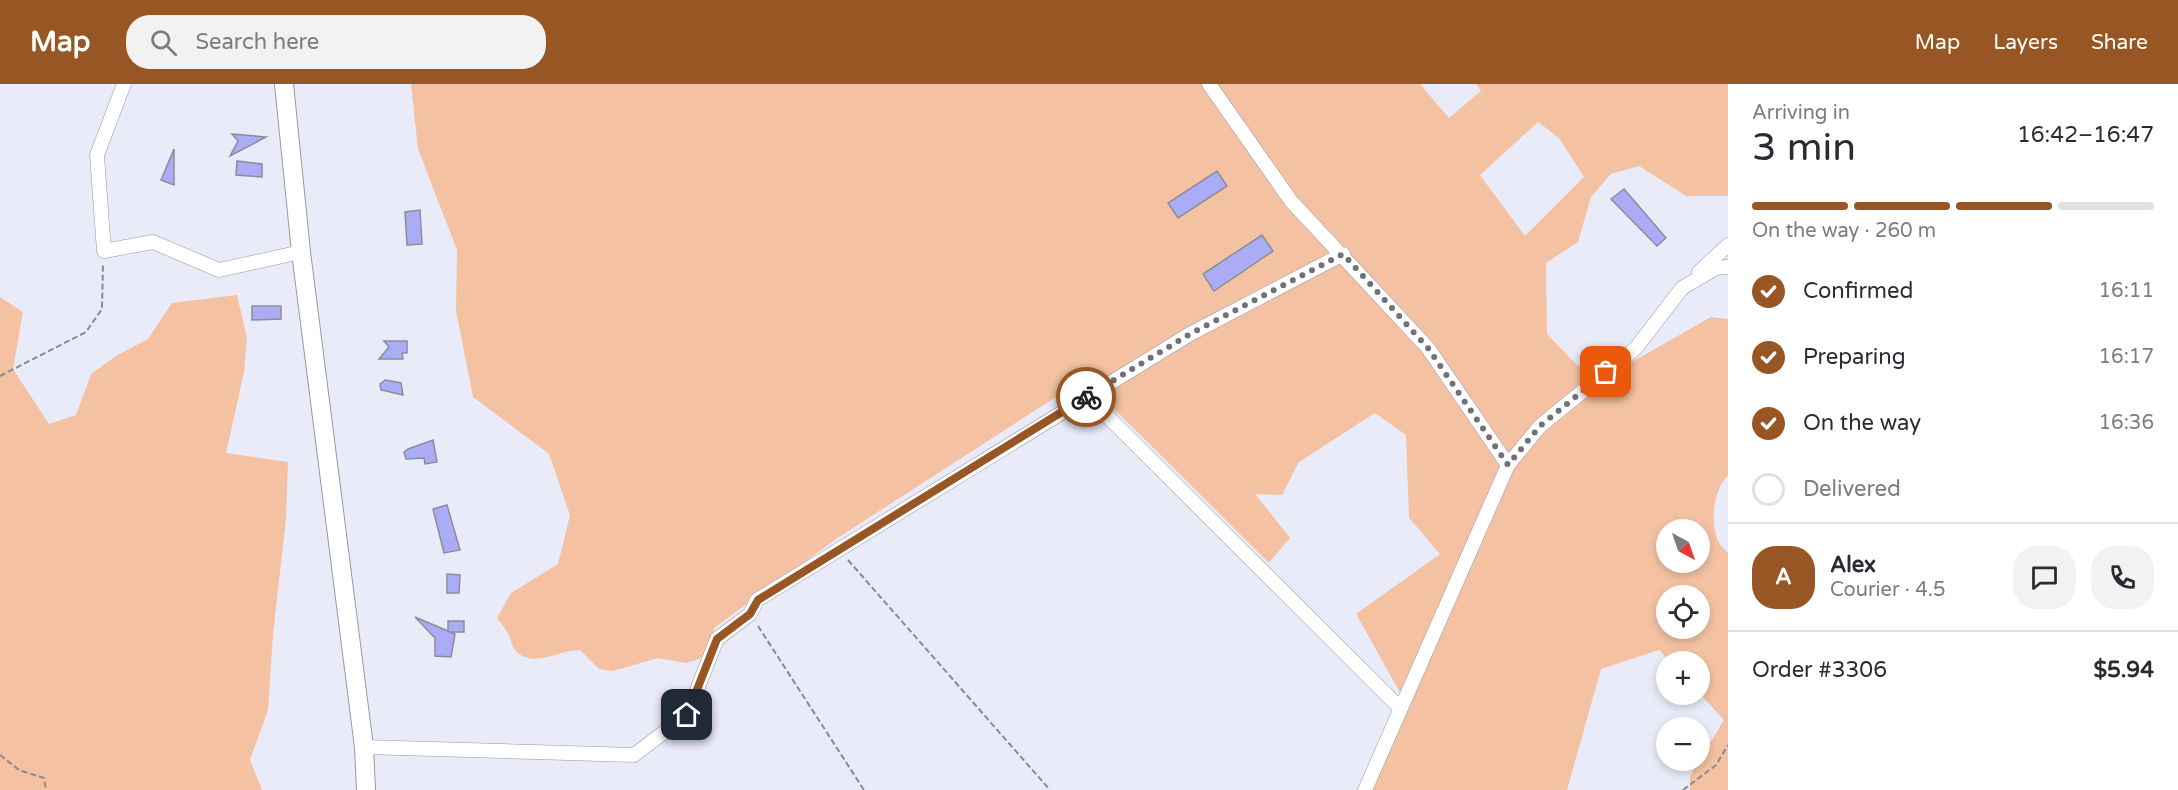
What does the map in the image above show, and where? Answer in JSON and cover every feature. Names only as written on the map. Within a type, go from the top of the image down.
[{"type":"main road","points":[[284,84],[302,252],[364,747],[366,790]]},
{"type":"street","points":[[124,84],[97,155],[104,251],[153,242],[219,270],[302,252]]},
{"type":"street","points":[[1209,84],[1291,201],[1343,254],[1428,348],[1508,465]]},
{"type":"street","points":[[1365,790],[1399,707],[1508,465],[1540,426],[1636,348],[1682,288],[1728,245]]},
{"type":"street","points":[[364,747],[634,755],[687,715],[717,639],[750,614],[758,600],[1190,334],[1343,254]]},
{"type":"street","points":[[1682,288],[1716,268],[1728,267]]},
{"type":"street","points":[[1087,396],[1399,707]]},
{"type":"path","points":[[0,375],[86,332],[102,309],[104,251]]},
{"type":"path","points":[[840,551],[1050,790]]},
{"type":"path","points":[[750,614],[864,790]]},
{"type":"path","points":[[1683,790],[1716,765],[1728,745]]},
{"type":"path","points":[[0,754],[19,770],[44,778],[46,790]]},
{"type":"shaded area","points":[[411,84],[1420,84],[1449,118],[1481,91],[1476,84],[1728,84],[1728,196],[1686,196],[1639,166],[1611,174],[1591,197],[1578,242],[1546,263],[1547,334],[1577,365],[1618,370],[1711,317],[1728,319],[1728,475],[1719,488],[1714,522],[1718,540],[1728,553],[1728,790],[1690,790],[1690,776],[1693,771],[1710,771],[1710,743],[1724,720],[1710,705],[1710,651],[1659,650],[1601,669],[1567,790],[1369,790],[1407,705],[1356,614],[1440,554],[1409,518],[1406,435],[1375,413],[1299,462],[1282,495],[1255,494],[1290,538],[1269,563],[1084,379],[836,539],[714,628],[711,650],[699,659],[686,663],[658,658],[613,671],[599,669],[580,650],[538,659],[523,656],[515,649],[508,633],[497,618],[511,593],[558,564],[570,515],[549,454],[473,397],[456,311],[457,250],[418,149]],"holes":[[[1538,122],[1559,138],[1584,177],[1525,236],[1480,175]]]},
{"type":"shaded area","points":[[237,295],[247,338],[244,372],[226,453],[288,462],[286,519],[273,634],[268,710],[250,760],[262,790],[0,790],[0,297],[23,312],[13,369],[49,424],[76,415],[91,374],[116,356],[148,339],[172,303]]},
{"type":"building","points":[[232,134],[266,137],[230,156],[238,141]]},
{"type":"building","points":[[174,149],[174,185],[161,180]]},
{"type":"building","points":[[237,161],[262,164],[262,177],[236,175]]},
{"type":"building","points":[[1217,171],[1227,186],[1178,218],[1168,203]]},
{"type":"building","points":[[1624,189],[1666,238],[1657,246],[1611,199]]},
{"type":"building","points":[[420,210],[422,244],[407,245],[405,212]]},
{"type":"building","points":[[1262,235],[1273,251],[1214,291],[1203,274]]},
{"type":"building","points":[[252,306],[281,306],[281,319],[252,320]]},
{"type":"building","points":[[384,341],[407,341],[407,353],[402,353],[403,359],[379,359],[389,347]]},
{"type":"building","points":[[385,380],[401,383],[403,395],[381,390],[380,384]]},
{"type":"building","points":[[433,440],[437,462],[425,464],[424,458],[406,459],[404,452],[408,449]]},
{"type":"building","points":[[447,505],[460,550],[444,553],[433,509]]},
{"type":"building","points":[[447,574],[460,575],[459,593],[447,593]]},
{"type":"building","points":[[415,617],[448,631],[448,621],[464,621],[464,632],[449,632],[455,634],[451,657],[435,656],[435,638]]},
{"type":"way so far","points":[[1086,397],[1190,334],[1343,254],[1428,348],[1508,465],[1540,426],[1606,372]]},
{"type":"route","points":[[687,715],[717,639],[750,614],[758,600],[1086,397]]}]
